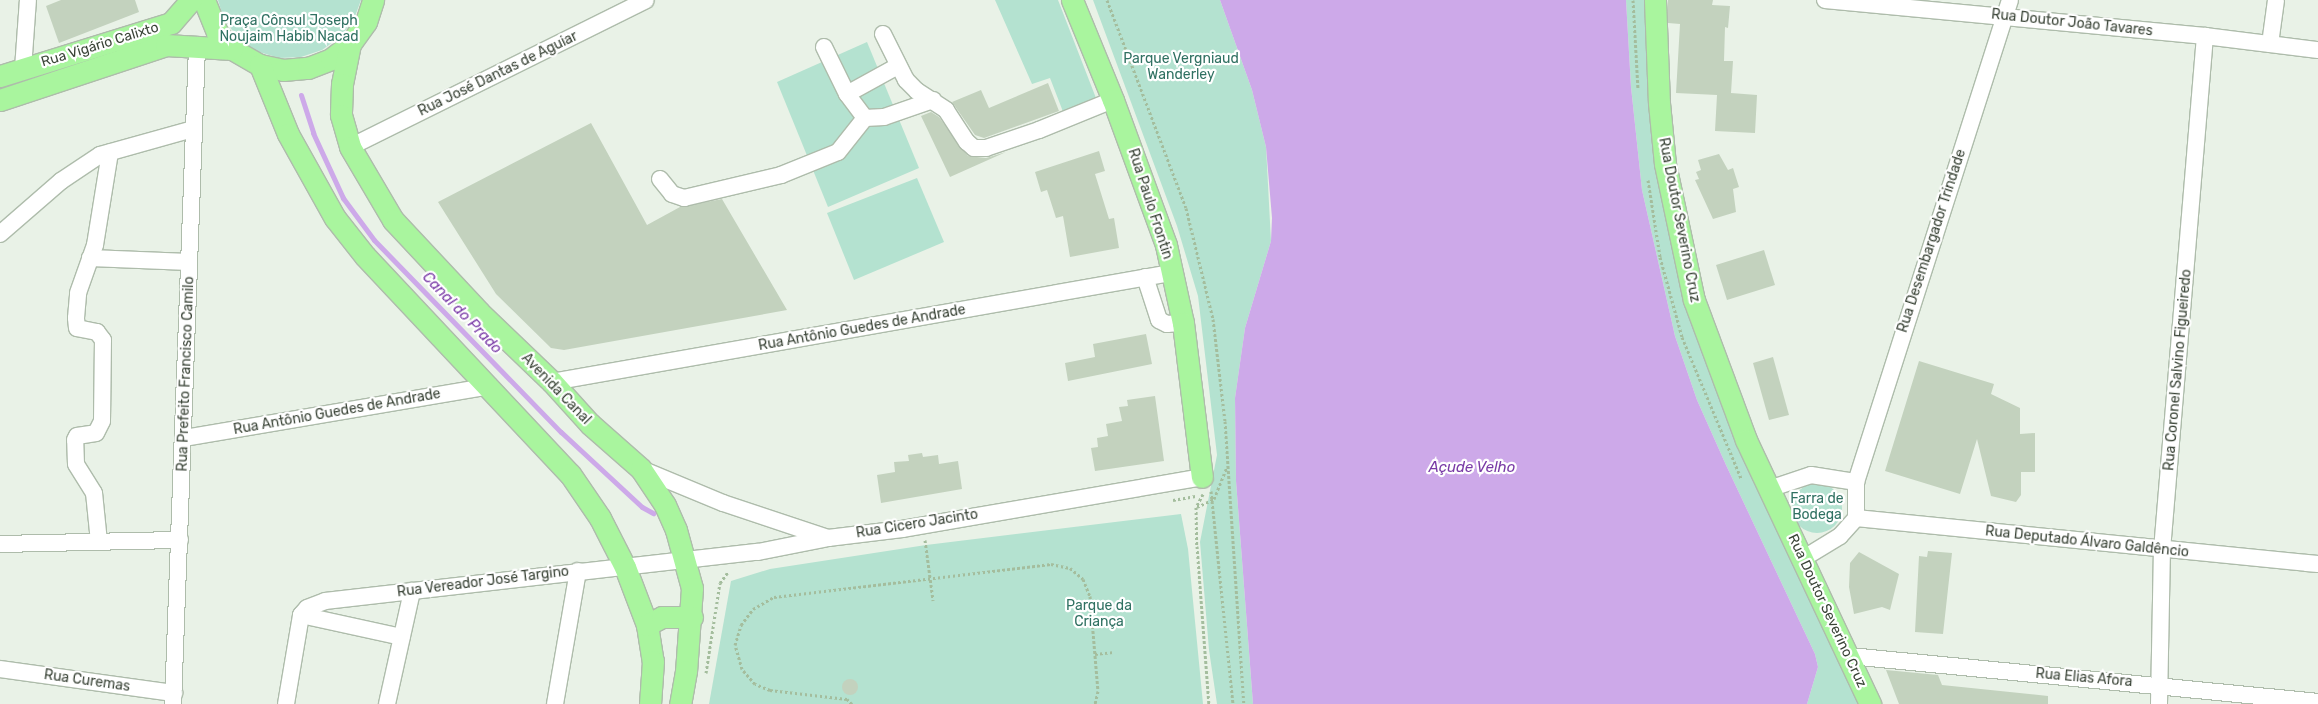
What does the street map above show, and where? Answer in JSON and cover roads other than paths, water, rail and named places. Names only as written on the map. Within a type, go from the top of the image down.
[{"type":"main road","name":"Rua Vigário Calixto","points":[[0,76],[171,23],[191,0]]},
{"type":"main road","points":[[204,0],[217,33],[232,49],[260,65],[284,70],[308,68],[331,59],[350,44],[366,22],[373,0]]},
{"type":"main road","name":"Rua Paulo Frontin","points":[[1072,0],[1113,100],[1166,245],[1182,323],[1203,485]]},
{"type":"main road","name":"Rua Doutor Severino Cruz","points":[[1655,0],[1659,102],[1666,164],[1694,300],[1729,398],[1769,489],[1850,656],[1870,704]]},
{"type":"main road","name":"Avenida Canal","points":[[350,44],[342,84],[341,115],[350,147],[393,220],[478,312],[552,382],[590,424],[641,469],[665,506],[686,560],[692,588],[692,617],[680,704]]},
{"type":"main road","name":"Rua Vigário Calixto","points":[[0,100],[166,45],[197,45],[232,49]]},
{"type":"main road","points":[[260,65],[288,134],[335,218],[365,256],[490,386],[570,474],[600,518],[625,567],[647,625],[653,662],[650,704]]},
{"type":"main road","points":[[647,625],[662,616],[692,617]]},
{"type":"street","points":[[23,69],[28,0]]},
{"type":"street","name":"Rua José Dantas de Aguiar","points":[[350,147],[646,0]]},
{"type":"street","name":"Rua Doutor João Tavares","points":[[1825,0],[2205,36],[2318,50]]},
{"type":"street","name":"Rua Desembargador Trindade","points":[[1856,518],[1856,482],[2010,0]]},
{"type":"street","points":[[2270,44],[2276,0]]},
{"type":"street","points":[[883,34],[898,66],[917,91],[946,110],[967,142],[974,148],[986,148],[1113,100]]},
{"type":"street","name":"Rua Coronel Salvino Figueiredo","points":[[2159,704],[2162,550],[2205,36]]},
{"type":"street","name":"Rua Prefeito Francisco Camilo","points":[[173,699],[197,45]]},
{"type":"street","points":[[824,47],[847,94],[865,118]]},
{"type":"street","points":[[847,94],[898,66]]},
{"type":"street","points":[[660,178],[672,194],[684,198],[781,175],[838,152],[865,118],[884,117],[933,100]]},
{"type":"street","points":[[0,234],[61,181],[100,155],[193,129]]},
{"type":"street","points":[[98,542],[94,493],[76,464],[75,440],[77,436],[96,433],[102,421],[103,340],[97,332],[78,328],[76,318],[78,293],[95,245],[110,152]]},
{"type":"street","points":[[90,258],[189,262]]},
{"type":"street","name":"Rua Antônio Guedes de Andrade","points":[[552,382],[1171,273]]},
{"type":"street","points":[[1145,277],[1159,320],[1167,324],[1182,323]]},
{"type":"street","name":"Rua Antônio Guedes de Andrade","points":[[184,438],[490,386]]},
{"type":"street","name":"Rua Cicero Jacinto","points":[[641,469],[723,502],[828,538],[1203,485]]},
{"type":"street","points":[[1769,489],[1816,474],[1856,482]]},
{"type":"street","points":[[1804,558],[1840,536],[1856,518]]},
{"type":"street","name":"Rua Deputado Álvaro Galdêncio","points":[[1856,518],[2162,550],[2318,564]]},
{"type":"street","points":[[686,560],[790,547],[828,538]]},
{"type":"street","points":[[0,544],[180,540]]},
{"type":"street","name":"Rua Vereador José Targino","points":[[301,615],[316,604],[342,597],[412,591],[686,560]]},
{"type":"street","points":[[555,704],[578,571]]},
{"type":"street","points":[[387,704],[412,591]]},
{"type":"street","points":[[286,704],[301,615],[402,637]]},
{"type":"street","name":"Rua Elias Afora","points":[[1850,656],[2158,684],[2318,702]]},
{"type":"street","name":"Rua Curemas","points":[[0,669],[173,699]]},
{"type":"water","name":"Açude Velho","points":[[1220,0],[1626,0],[1631,87],[1642,190],[1675,336],[1697,400],[1815,654],[1818,667],[1807,704],[1253,704],[1236,481],[1235,398],[1245,328],[1271,241],[1272,218],[1266,147],[1252,90]]},
{"type":"waterway","name":"Canal do Prado","points":[[301,95],[313,133],[343,198],[374,240],[561,432],[642,507],[653,513]]},
{"type":"park label","name":"Praça Cônsul Joseph Noujaim Habib Nacad","points":[[289,30]]},
{"type":"park label","name":"Parque Vergniaud Wanderley","points":[[1181,68]]},
{"type":"park label","name":"Farra de Bodega","points":[[1817,508]]},
{"type":"park label","name":"Parque da Criança","points":[[1099,614]]}]
